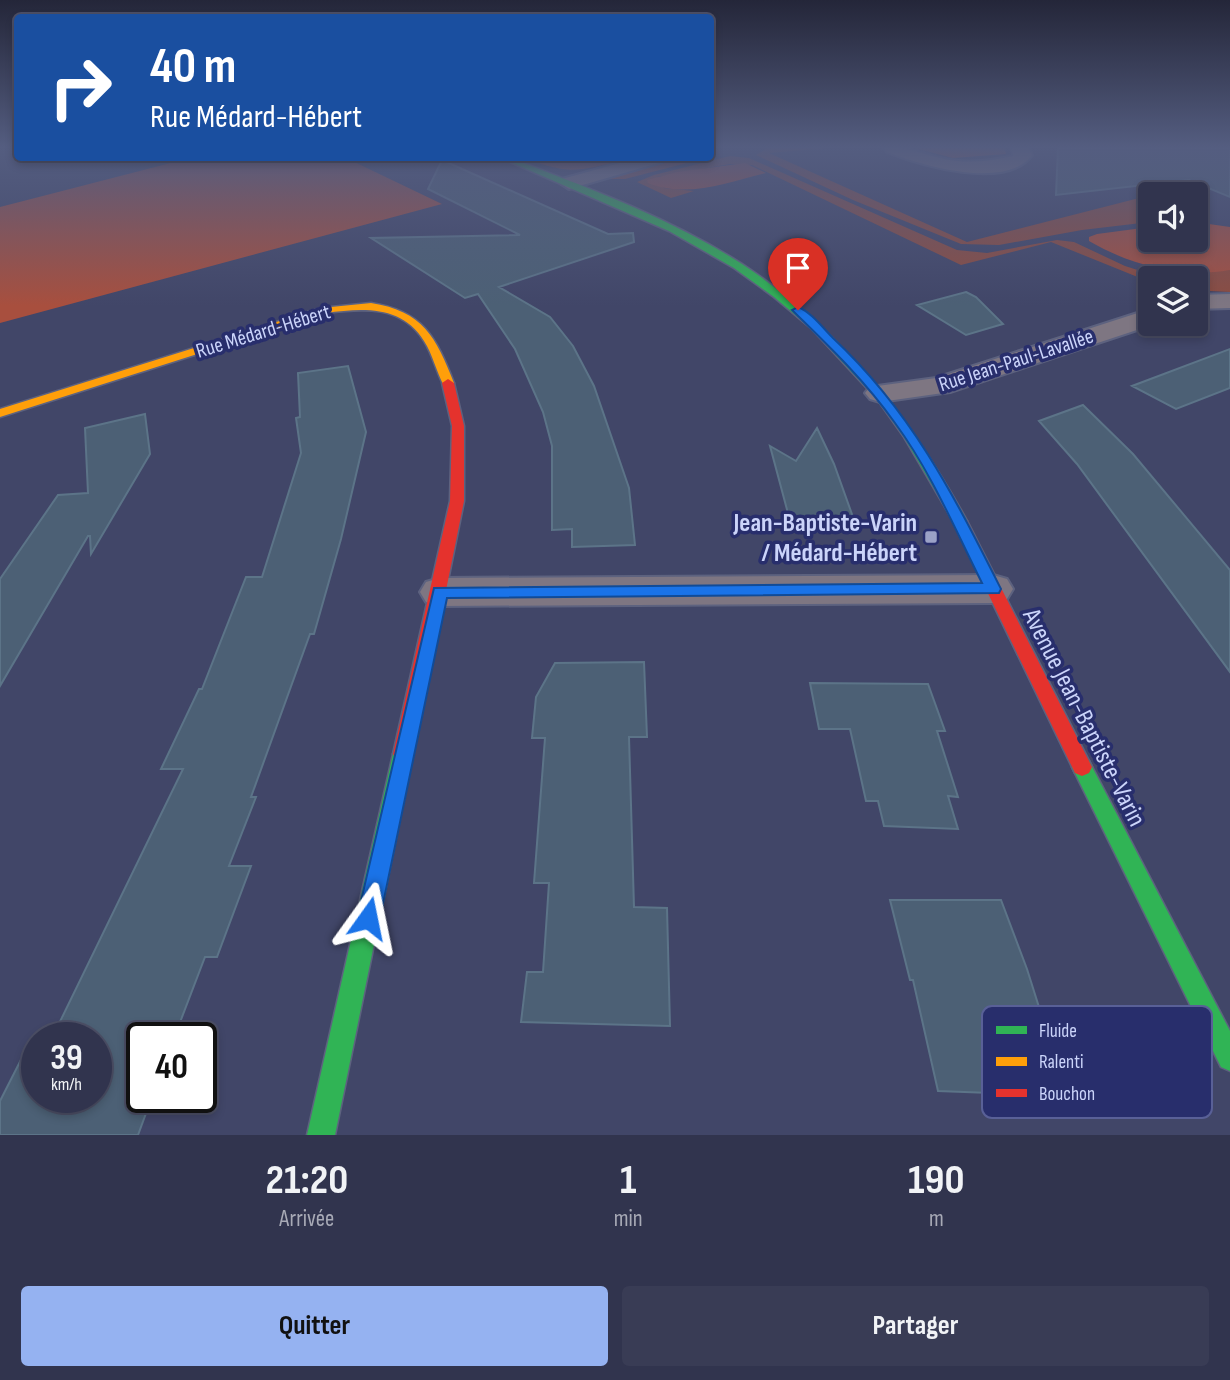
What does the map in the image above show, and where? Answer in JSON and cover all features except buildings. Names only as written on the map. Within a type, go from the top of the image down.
[{"type":"street","name":"Avenue Jean-Baptiste-Varin","points":[[610,201],[675,229],[749,273],[818,328],[880,393],[938,479],[1204,1006]]},
{"type":"street","points":[[1208,302],[1230,301]]},
{"type":"street","name":"Rue Médard-Hébert","points":[[0,412],[325,310],[364,306],[396,310],[413,320],[432,344],[450,381],[460,438],[457,501],[440,592],[321,1135]]},
{"type":"street","name":"Rue Jean-Paul-Lavallée","points":[[880,393],[940,386],[1138,321]]},
{"type":"street","points":[[440,592],[993,589]]},
{"type":"street","name":"Avenue Jean-Baptiste-Varin","points":[[1212,1022],[1230,1058]]},
{"type":"shaded area","points":[[23,201],[436,201],[442,204],[0,323],[0,207]]},
{"type":"shaded area","points":[[827,201],[846,201],[957,250],[987,253],[1057,240],[1074,242],[1138,270],[1138,277],[1051,242],[961,265]]},
{"type":"shaded area","points":[[855,201],[876,201],[967,242],[1128,201],[1138,201],[1138,223],[999,245],[961,244]]},
{"type":"shaded area","points":[[1208,224],[1230,227],[1230,270],[1208,272],[1208,266],[1150,266],[1122,257],[1089,241],[1089,237],[1138,229],[1138,252],[1208,252]]},
{"type":"shaded area","points":[[1208,270],[1230,270],[1230,292],[1209,291]]},
{"type":"traffic: fast","points":[[612,201],[672,229],[738,266],[815,326],[881,397],[910,436],[960,521]]},
{"type":"traffic: fast","points":[[321,1135],[403,754]]},
{"type":"traffic: fast","points":[[1082,767],[1204,1006]]},
{"type":"traffic: fast","points":[[1212,1023],[1230,1058]]},
{"type":"traffic: slow","points":[[0,413],[325,310],[350,307],[371,306],[405,315],[429,340],[448,383]]},
{"type":"traffic: jam","points":[[403,754],[457,501],[458,426],[448,383]]},
{"type":"traffic: jam","points":[[960,521],[1082,767]]},
{"type":"place","name":"Jean-Baptiste-Varin / Médard-Hébert","points":[[931,537]]},
{"type":"route","points":[[368,918],[440,592],[993,589],[938,479],[901,421],[854,364],[798,310]]}]
